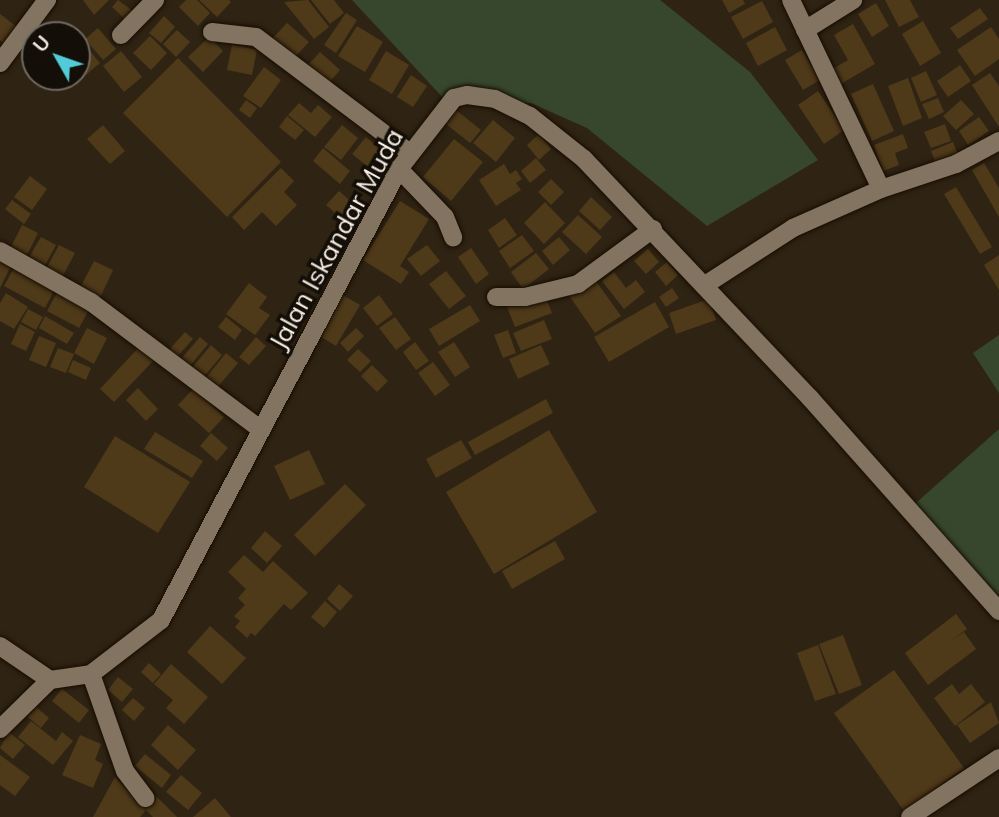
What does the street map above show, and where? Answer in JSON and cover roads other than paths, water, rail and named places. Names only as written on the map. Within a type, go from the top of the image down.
[{"type":"street","points":[[2,56],[47,0]]},
{"type":"street","points":[[121,35],[155,0]]},
{"type":"street","points":[[791,0],[881,189]]},
{"type":"street","points":[[805,30],[853,0]]},
{"type":"street","points":[[212,32],[256,37],[410,153]]},
{"type":"street","name":"Jalan Iskandar Muda","points":[[50,680],[90,674],[161,620],[399,169],[454,98],[467,95],[495,99],[530,116],[584,159],[705,285],[999,611]]},
{"type":"street","points":[[705,285],[793,228],[881,189],[956,164],[999,141]]},
{"type":"street","points":[[399,169],[445,216],[453,237]]},
{"type":"street","points":[[496,298],[525,297],[578,284],[653,229]]},
{"type":"street","points":[[0,251],[91,302],[260,429]]},
{"type":"street","points":[[0,646],[50,680],[0,729]]},
{"type":"street","points":[[90,674],[125,771],[145,798]]},
{"type":"street","points":[[910,817],[999,758]]}]
